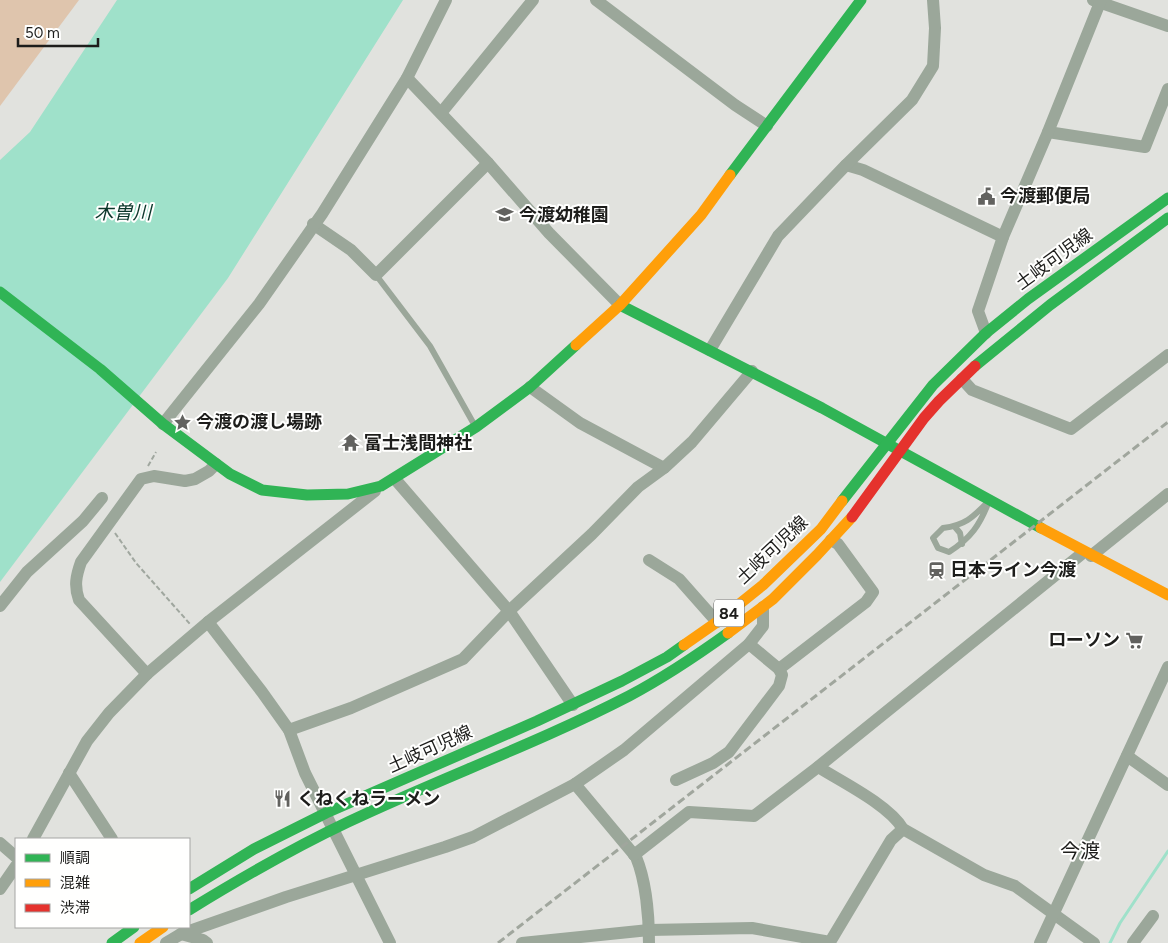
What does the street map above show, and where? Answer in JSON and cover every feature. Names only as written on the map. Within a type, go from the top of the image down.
[{"type":"main road","points":[[0,292],[100,369],[163,424],[230,474],[262,490],[307,495],[348,494],[381,486],[476,428],[530,386],[620,305],[701,216],[861,0]]},
{"type":"main road","name":"土岐可児線","points":[[190,888],[254,849],[326,813],[573,705],[667,658],[717,622],[763,585],[821,529],[886,442],[933,385],[986,333],[1028,299],[1168,198]]},
{"type":"main road","name":"土岐可児線","points":[[190,909],[264,864],[333,829],[542,738],[631,695],[685,662],[763,608],[849,520],[872,490],[898,450],[919,424],[990,353],[1168,218]]},
{"type":"main road","points":[[620,305],[752,371],[886,442],[1087,554],[1168,595]]},
{"type":"main road","points":[[112,943],[133,928]]},
{"type":"main road","points":[[145,941],[162,928]]},
{"type":"street","points":[[163,424],[259,304],[313,224],[407,78],[446,0]]},
{"type":"street","points":[[441,113],[533,0]]},
{"type":"street","points":[[596,0],[767,126]]},
{"type":"street","points":[[710,350],[778,236],[846,164],[912,100],[933,66],[933,0]]},
{"type":"street","points":[[986,333],[978,311],[1003,237],[1048,132],[1098,1],[1168,26]]},
{"type":"street","points":[[407,78],[488,163],[549,233],[620,305]]},
{"type":"street","points":[[1048,132],[1145,147],[1168,89]]},
{"type":"street","points":[[313,224],[351,250],[376,275],[488,163]]},
{"type":"street","points":[[846,164],[880,177],[1003,237]]},
{"type":"street","points":[[962,380],[972,390],[1072,429],[1168,355]]},
{"type":"street","points":[[290,730],[351,708],[463,660],[509,611],[592,534],[638,488],[664,468],[692,442],[752,371]]},
{"type":"street","points":[[530,386],[580,423],[664,468]]},
{"type":"street","points":[[146,674],[79,600],[75,577],[81,562],[141,479],[154,476],[185,481],[195,480],[210,471],[216,464]]},
{"type":"street","points":[[395,478],[509,611],[573,705]]},
{"type":"street","points":[[34,838],[87,741],[109,713],[146,674],[208,622],[381,486]]},
{"type":"street","points":[[634,855],[689,812],[754,816],[1087,554],[1168,494]]},
{"type":"street","points":[[0,606],[27,572],[83,521],[102,498]]},
{"type":"street","points":[[779,669],[866,602],[873,592],[838,544],[831,540]]},
{"type":"street","points":[[648,560],[679,579],[717,622]]},
{"type":"street","points":[[166,943],[181,934],[286,897],[357,876],[472,837],[575,784],[624,750],[749,644],[763,626],[763,608]]},
{"type":"street","points":[[208,622],[290,730],[305,773],[390,943]]},
{"type":"street","points":[[676,780],[713,763],[729,752],[779,686],[782,675],[779,669],[749,644]]},
{"type":"street","points":[[1040,943],[1168,667]]},
{"type":"street","points":[[1127,756],[1167,782]]},
{"type":"street","points":[[818,767],[884,808],[898,820],[902,829],[984,875],[1015,886],[1054,916],[1094,943]]},
{"type":"street","points":[[69,773],[111,838]]},
{"type":"street","points":[[575,784],[634,855],[642,869],[649,937]]},
{"type":"street","points":[[522,943],[649,937],[752,928],[830,942],[891,840],[902,829]]},
{"type":"street","points":[[0,844],[15,856]]},
{"type":"street","points":[[0,889],[15,867]]},
{"type":"street","points":[[1133,943],[1153,916]]},
{"type":"street","points":[[181,934],[203,940],[207,943]]},
{"type":"lane","points":[[376,275],[430,346],[476,428]]},
{"type":"lane","points":[[989,501],[982,520],[962,544],[949,552],[938,548],[933,538],[943,528],[955,527],[968,521],[989,501]]},
{"type":"lane","points":[[955,527],[960,533],[962,544]]},
{"type":"path","points":[[109,522],[136,563],[197,631]]},
{"type":"shaded area","points":[[0,0],[79,0],[0,106]]},
{"type":"water","name":"木曽川","points":[[117,0],[403,0],[228,278],[0,582],[0,160],[30,132]]},
{"type":"waterway","points":[[1110,943],[1120,923],[1168,851]]},
{"type":"railway","points":[[498,943],[1168,422]]},
{"type":"traffic: fast","points":[[730,175],[861,0]]},
{"type":"traffic: fast","points":[[842,501],[933,385],[986,333],[1028,299],[1168,198]]},
{"type":"traffic: fast","points":[[975,366],[1050,305],[1168,218]]},
{"type":"traffic: fast","points":[[0,292],[100,369],[163,424],[230,474],[262,490],[307,495],[348,494],[381,486],[476,427],[530,387],[576,345]]},
{"type":"traffic: fast","points":[[620,305],[822,408],[1041,528]]},
{"type":"traffic: fast","points":[[190,909],[307,842],[383,806],[560,729],[629,696],[654,682],[728,633]]},
{"type":"traffic: fast","points":[[190,888],[254,849],[326,813],[537,721],[622,681],[667,657],[684,645]]},
{"type":"traffic: fast","points":[[112,943],[133,928]]},
{"type":"traffic: slow","points":[[576,345],[620,305],[701,215],[730,175]]},
{"type":"traffic: slow","points":[[684,645],[717,622],[763,585],[821,529],[842,501]]},
{"type":"traffic: slow","points":[[728,633],[773,599],[852,517]]},
{"type":"traffic: slow","points":[[1041,528],[1168,595]]},
{"type":"traffic: slow","points":[[140,943],[162,928]]},
{"type":"traffic: jam","points":[[852,517],[924,418],[975,366]]},
{"type":"place","name":"今渡郵便局","points":[[986,196]]},
{"type":"place","name":"今渡幼稚園","points":[[505,215]]},
{"type":"place","name":"今渡の渡し場跡","points":[[182,422]]},
{"type":"place","name":"富士浅間神社","points":[[350,443]]},
{"type":"place","name":"日本ライン今渡","points":[[936,570]]},
{"type":"place","name":"ローソン","points":[[1134,640]]},
{"type":"place","name":"くねくねラーメン","points":[[283,799]]},
{"type":"district","name":"今渡","points":[[1080,851]]}]
